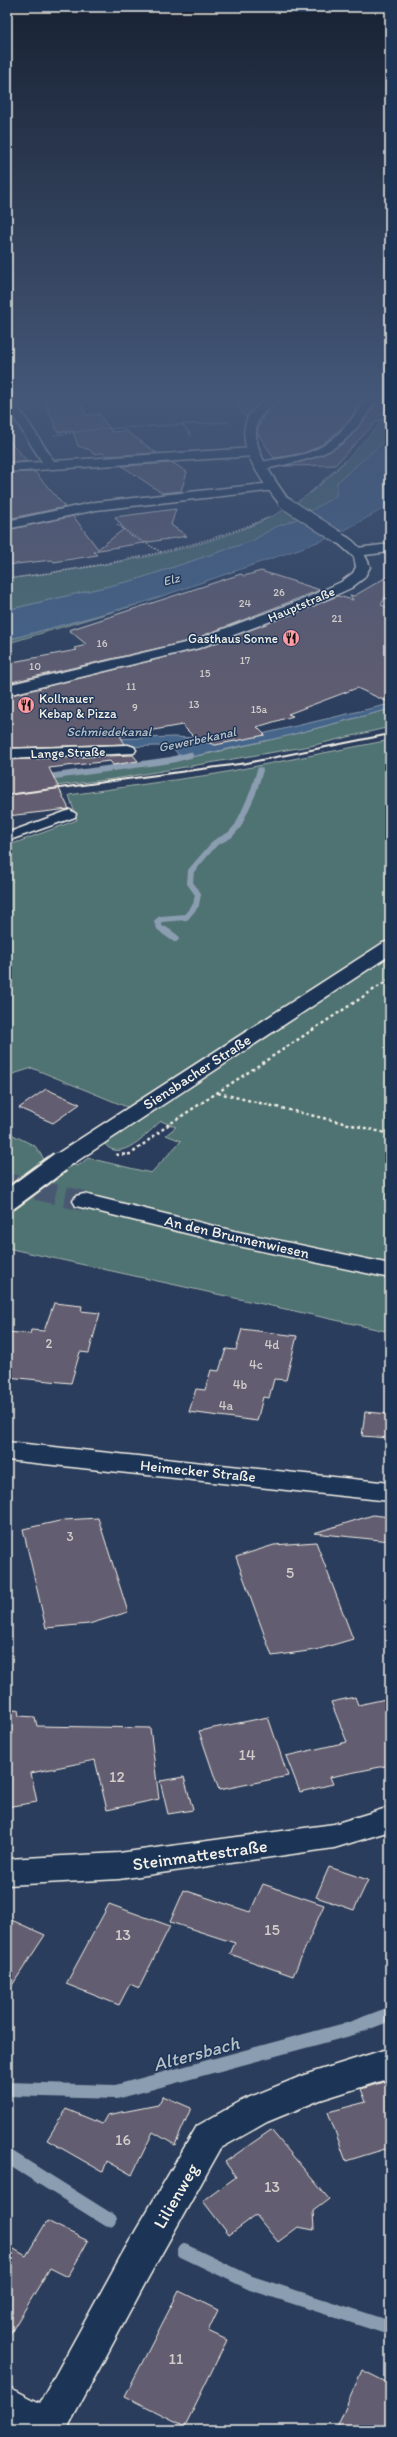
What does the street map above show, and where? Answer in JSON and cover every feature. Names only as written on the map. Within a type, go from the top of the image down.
[{"type":"street","points":[[7,525],[83,509]]},
{"type":"street","points":[[295,509],[338,536],[357,552],[390,548]]},
{"type":"street","name":"Hauptstraße","points":[[7,690],[175,651],[308,602],[346,585],[359,575],[363,567],[357,552]]},
{"type":"street","name":"Lange Straße","points":[[7,754],[128,750]]},
{"type":"street","name":"Siensbacher Straße","points":[[7,1202],[60,1162],[390,947]]},
{"type":"street","name":"An den Brunnenwiesen","points":[[84,1201],[234,1238],[390,1271]]},
{"type":"street","name":"Heimecker Straße","points":[[7,1451],[390,1492]]},
{"type":"street","name":"Steinmattestraße","points":[[7,1872],[127,1865],[334,1836],[390,1819]]},
{"type":"street","name":"Lilienweg","points":[[49,2429],[135,2266],[209,2137],[269,2105],[316,2086],[390,2063]]},
{"type":"street","points":[[7,2405],[49,2429]]},
{"type":"lane","points":[[7,837],[70,814]]},
{"type":"path","points":[[99,509],[131,536],[161,552]]},
{"type":"path","points":[[7,579],[85,568],[225,537],[275,515]]},
{"type":"path","points":[[85,1146],[111,1154],[131,1154],[168,1125],[390,979]]},
{"type":"path","points":[[217,1093],[390,1134]]},
{"type":"green space","points":[[285,509],[314,509],[295,520],[273,528],[252,541],[135,580],[7,610],[7,579],[122,562],[162,553],[202,543],[240,530],[275,515]]},
{"type":"green space","points":[[139,604],[12,642],[7,644],[7,640]]},
{"type":"green space","points":[[390,709],[390,727],[310,746],[114,779],[29,789],[7,781],[160,763],[260,742]]},
{"type":"green space","points":[[390,740],[390,1332],[7,1248],[7,1132],[35,1146],[44,1159],[78,1166],[88,1158],[151,1173],[181,1141],[166,1135],[176,1127],[161,1121],[141,1139],[126,1149],[111,1149],[104,1143],[144,1114],[32,1068],[7,1076],[7,846],[77,820],[69,795],[216,774]]},
{"type":"water","name":"Elz","points":[[314,509],[383,509],[334,536],[296,550],[139,604],[7,640],[7,610],[135,580],[252,541],[273,528],[295,520]]},
{"type":"water","points":[[390,704],[390,709],[283,737],[181,759],[175,750],[158,746],[7,749],[7,742],[174,737],[195,738],[215,745]]},
{"type":"building","points":[[7,509],[57,509],[7,519]]},
{"type":"building","points":[[176,509],[171,525],[187,536],[93,551],[97,555],[54,562],[52,560],[7,565],[7,530],[73,516],[98,549],[124,529],[115,517]]},
{"type":"building","points":[[261,571],[320,590],[189,641],[7,683],[7,663],[77,650],[74,648],[87,645],[69,630],[241,574],[244,576]]},
{"type":"building","points":[[390,575],[390,588],[381,605],[387,607],[390,604],[390,703],[357,688],[288,714],[293,716],[257,727],[265,735],[215,745],[195,738],[182,725],[120,736],[125,744],[7,748],[7,696],[199,649],[338,596],[353,600],[350,595],[354,596]]},
{"type":"building","points":[[133,755],[138,761],[113,765],[110,761],[49,768],[69,809],[7,816],[7,760]]},
{"type":"building","points":[[46,1089],[80,1104],[53,1123],[19,1108]]},
{"type":"building","points":[[54,1303],[82,1306],[81,1311],[100,1313],[89,1353],[80,1352],[71,1383],[7,1377],[7,1332],[30,1334],[31,1330],[44,1331]]},
{"type":"building","points":[[242,1329],[297,1336],[286,1380],[274,1379],[269,1398],[263,1397],[257,1421],[189,1412],[196,1389],[205,1390],[211,1370],[219,1371],[226,1349],[236,1350]]},
{"type":"building","points":[[365,1412],[390,1414],[390,1438],[362,1436]]},
{"type":"building","points":[[373,1515],[390,1517],[390,1541],[314,1533]]},
{"type":"building","points":[[98,1518],[128,1612],[89,1624],[46,1628],[23,1529],[64,1520]]},
{"type":"building","points":[[316,1542],[353,1639],[316,1650],[272,1656],[236,1557],[274,1545]]},
{"type":"building","points":[[355,1697],[358,1705],[390,1698],[390,1765],[330,1777],[333,1784],[300,1792],[286,1756],[347,1742],[331,1702]]},
{"type":"building","points":[[18,1710],[19,1716],[35,1717],[37,1726],[150,1728],[159,1799],[107,1810],[95,1760],[31,1773],[37,1802],[7,1807],[7,1711]]},
{"type":"building","points":[[268,1717],[288,1776],[219,1790],[199,1731]]},
{"type":"building","points":[[184,1777],[193,1810],[168,1814],[160,1781]]},
{"type":"building","points":[[329,1867],[368,1880],[354,1910],[316,1897]]},
{"type":"building","points":[[263,1884],[324,1905],[293,1976],[230,1954],[235,1943],[170,1922],[184,1890],[250,1912]]},
{"type":"building","points":[[109,1904],[170,1926],[139,1988],[130,1984],[119,2005],[66,1984]]},
{"type":"building","points":[[7,1918],[45,1935],[7,1993]]},
{"type":"building","points":[[390,2080],[390,2159],[385,2149],[346,2161],[328,2112],[366,2102],[361,2089]]},
{"type":"building","points":[[163,2096],[191,2108],[175,2145],[153,2132],[132,2175],[107,2161],[103,2172],[47,2140],[66,2109],[102,2124],[107,2115],[158,2105]]},
{"type":"building","points":[[271,2130],[329,2199],[313,2211],[314,2230],[298,2227],[278,2242],[256,2215],[229,2235],[203,2201],[236,2177],[225,2162]]},
{"type":"building","points":[[47,2221],[88,2241],[68,2277],[50,2268],[7,2339],[7,2245],[26,2256]]},
{"type":"building","points":[[179,2291],[218,2310],[208,2331],[227,2340],[185,2426],[125,2396]]},
{"type":"building","points":[[362,2370],[390,2384],[390,2430],[336,2430]]},
{"type":"waterway","name":"Gewerbekanal","points":[[41,778],[171,760],[190,755]]},
{"type":"waterway","points":[[166,932],[160,928],[157,922],[161,919],[186,917],[196,905],[198,894],[190,883],[191,871],[215,843],[230,835],[238,826],[253,793],[260,770]]},
{"type":"waterway","points":[[165,931],[175,938]]},
{"type":"waterway","name":"Altersbach","points":[[7,2089],[116,2092],[353,2028],[390,2014]]},
{"type":"waterway","points":[[7,2156],[109,2220]]},
{"type":"waterway","points":[[184,2251],[251,2283],[390,2328]]},
{"type":"tunnel","points":[[7,1183],[84,1201]]},
{"type":"railway","points":[[7,795],[247,763],[390,734]]},
{"type":"place","name":"Gasthaus Sonne","points":[[291,638]]},
{"type":"place","name":"Kollnauer Kebap & Pizza","points":[[26,705]]},
{"type":"water label","name":"Schmiedekanal","points":[[109,731]]}]
